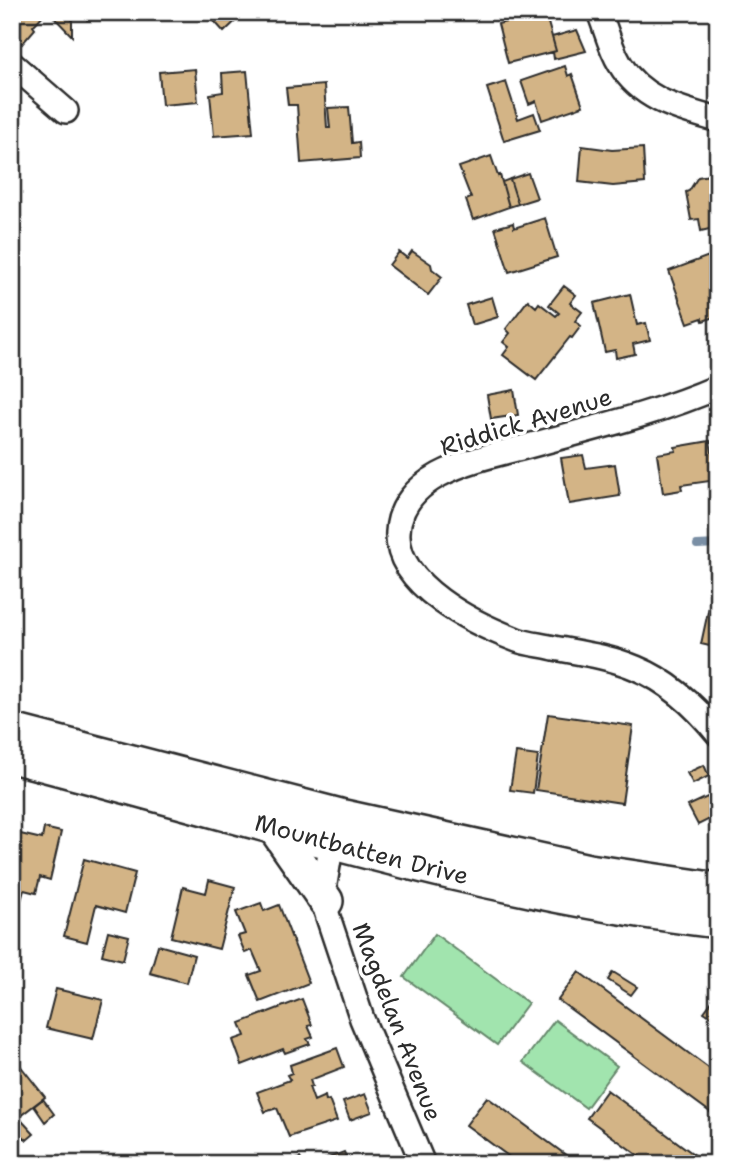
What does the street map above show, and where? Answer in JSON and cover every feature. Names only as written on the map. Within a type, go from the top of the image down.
[{"type":"main road","name":"Mountbatten Drive","points":[[12,731],[560,898],[718,921]]},
{"type":"main road","name":"Mountbatten Drive","points":[[12,756],[275,828],[334,830],[718,890]]},
{"type":"main road","points":[[275,828],[326,901]]},
{"type":"street","points":[[599,12],[619,63],[632,81],[651,96],[674,107],[718,120]]},
{"type":"street","points":[[12,64],[66,111]]},
{"type":"street","name":"Riddick Avenue","points":[[718,387],[678,405],[481,459],[442,474],[419,487],[409,500],[399,520],[398,536],[401,553],[411,573],[436,597],[468,617],[519,641],[598,656],[638,668],[682,696],[718,734]]},
{"type":"street","name":"Magdelan Avenue","points":[[334,830],[324,890],[326,911],[362,1019],[423,1164]]},
{"type":"green space","points":[[435,934],[528,1003],[497,1045],[404,977]]},
{"type":"green space","points":[[555,1020],[617,1066],[586,1108],[523,1062]]},
{"type":"building","points":[[15,12],[46,12],[22,44],[12,34],[12,15]]},
{"type":"building","points":[[49,12],[91,12],[91,20],[87,20],[87,17],[72,18],[72,36]]},
{"type":"building","points":[[206,12],[245,12],[224,32]]},
{"type":"building","points":[[545,12],[556,51],[508,63],[498,24]]},
{"type":"building","points":[[577,30],[586,51],[554,59],[553,52],[556,51],[552,37]]},
{"type":"building","points":[[565,66],[568,76],[572,74],[583,106],[542,120],[536,101],[529,104],[521,81]]},
{"type":"building","points":[[195,69],[198,102],[162,105],[159,72]]},
{"type":"building","points":[[247,71],[253,133],[214,136],[210,94],[223,92],[222,73]]},
{"type":"building","points":[[506,82],[518,119],[534,113],[540,130],[504,141],[487,88]]},
{"type":"building","points":[[324,85],[327,128],[330,128],[328,108],[349,107],[352,143],[359,142],[360,158],[301,163],[297,105],[288,105],[286,88]]},
{"type":"building","points":[[582,146],[612,150],[643,148],[645,183],[613,186],[579,182]]},
{"type":"building","points":[[491,156],[498,176],[500,175],[509,207],[473,220],[466,200],[471,198],[459,167]]},
{"type":"building","points":[[718,165],[718,227],[701,231],[699,219],[691,220],[686,192],[698,177],[710,175],[709,167]]},
{"type":"building","points":[[528,173],[537,198],[518,204],[510,179]]},
{"type":"building","points":[[510,179],[518,204],[509,207],[502,182]]},
{"type":"building","points":[[545,218],[557,257],[509,272],[495,228],[513,223],[514,228]]},
{"type":"building","points":[[412,251],[431,264],[432,269],[442,277],[428,295],[389,265],[399,252],[407,258]]},
{"type":"building","points":[[709,256],[711,261],[718,259],[718,316],[688,323],[669,271]]},
{"type":"building","points":[[564,286],[576,295],[570,303],[582,312],[575,321],[581,326],[536,380],[503,355],[509,347],[503,342],[510,333],[506,329],[528,300],[536,307],[539,303],[556,316],[559,313],[549,305]]},
{"type":"building","points":[[630,294],[637,325],[646,323],[650,340],[633,344],[635,354],[616,358],[615,350],[605,352],[594,303]]},
{"type":"building","points":[[492,297],[498,317],[472,325],[466,305]]},
{"type":"building","points":[[514,390],[518,415],[491,419],[487,395]]},
{"type":"building","points":[[710,441],[717,480],[681,485],[682,490],[663,493],[657,454],[676,451],[675,447]]},
{"type":"building","points":[[583,455],[586,468],[615,464],[620,496],[569,504],[561,458]]},
{"type":"building","points":[[709,607],[718,609],[718,648],[701,644]]},
{"type":"building","points":[[548,714],[633,726],[622,803],[536,790]]},
{"type":"building","points":[[516,753],[538,756],[533,793],[510,790]]},
{"type":"building","points":[[704,765],[709,776],[693,784],[687,773]]},
{"type":"building","points":[[718,792],[718,815],[698,825],[688,806]]},
{"type":"building","points":[[44,828],[61,832],[50,880],[40,877],[36,893],[24,890],[20,904],[12,902],[12,849],[16,833],[42,839]]},
{"type":"building","points":[[84,859],[135,873],[125,913],[96,905],[87,942],[64,936]]},
{"type":"building","points":[[209,880],[235,887],[219,949],[171,937],[183,887],[206,893]]},
{"type":"building","points":[[261,903],[264,911],[279,905],[309,983],[260,1002],[249,975],[261,971],[252,950],[245,953],[238,936],[245,934],[236,912]]},
{"type":"building","points":[[108,931],[129,936],[123,960],[102,955]]},
{"type":"building","points":[[158,945],[194,955],[187,983],[150,973]]},
{"type":"building","points":[[579,972],[718,1075],[718,1118],[558,1000]]},
{"type":"building","points":[[613,972],[637,987],[631,995],[608,980]]},
{"type":"building","points":[[56,989],[103,1000],[93,1039],[46,1028]]},
{"type":"building","points":[[718,993],[718,1021],[704,1012]]},
{"type":"building","points":[[302,999],[312,1025],[308,1026],[313,1037],[307,1039],[310,1044],[285,1053],[283,1049],[242,1065],[233,1040],[245,1036],[240,1023]]},
{"type":"building","points":[[337,1048],[344,1067],[310,1080],[312,1086],[309,1087],[314,1101],[325,1096],[326,1101],[329,1100],[337,1121],[289,1137],[277,1108],[265,1112],[257,1092],[290,1080],[287,1075],[292,1073],[290,1065]]},
{"type":"building","points":[[19,1064],[45,1097],[20,1116],[12,1105],[12,1069]]},
{"type":"building","points":[[607,1090],[700,1159],[696,1164],[650,1164],[587,1118]]},
{"type":"building","points":[[365,1094],[372,1112],[350,1120],[343,1102]]},
{"type":"building","points":[[487,1097],[578,1164],[519,1164],[466,1125]]},
{"type":"building","points":[[43,1099],[54,1114],[45,1122],[34,1106]]},
{"type":"building","points":[[12,1110],[34,1134],[27,1140],[24,1137],[12,1148]]},
{"type":"building","points":[[344,1152],[349,1164],[313,1164]]},
{"type":"building","points":[[300,1158],[303,1164],[285,1164]]},
{"type":"waterway","points":[[697,545],[718,544]]}]
